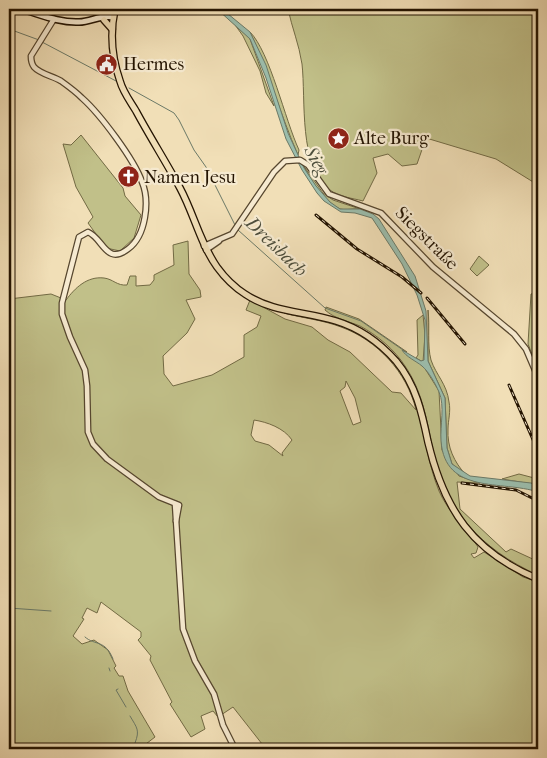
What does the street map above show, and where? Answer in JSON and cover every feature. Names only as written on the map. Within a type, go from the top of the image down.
[{"type":"main road","points":[[21,9],[54,19],[76,22],[113,17]]},
{"type":"main road","points":[[115,9],[112,29],[114,55],[118,73],[132,105],[183,194],[205,248],[217,268],[232,284],[247,295],[276,308],[322,317],[349,326],[372,339],[389,353],[403,370],[415,391],[437,476],[452,511],[484,547],[515,568],[538,579]]},
{"type":"main road","points":[[102,20],[112,29]]},
{"type":"street","points":[[54,19],[31,56],[31,62],[38,70],[60,81],[83,98],[112,133],[137,171],[143,184],[145,200],[144,220],[138,237],[129,249],[118,254],[110,253],[102,247],[94,235],[88,232],[78,239],[71,274],[62,303],[62,314],[85,370],[88,386],[87,426],[93,444],[107,460],[159,497],[177,505],[176,521],[185,638],[195,661],[214,694],[223,725],[235,749]]},
{"type":"street","name":"Siegstraße","points":[[205,248],[237,229],[274,172],[285,162],[293,159],[304,161],[328,194],[381,213],[432,267],[514,334],[526,349],[538,377]]},
{"type":"shaded area","points":[[217,9],[222,9],[250,32],[266,65],[288,133],[304,168],[316,186],[330,202],[340,209],[360,209],[373,214],[379,219],[415,276],[426,311],[428,361],[445,398],[447,448],[452,464],[470,476],[538,485],[538,492],[464,478],[453,470],[445,458],[441,441],[441,397],[425,368],[402,350],[421,361],[424,360],[425,320],[417,295],[402,264],[372,218],[355,213],[341,212],[324,201],[317,193],[302,170],[286,139],[266,78],[250,39]]},
{"type":"shaded area","points":[[288,9],[538,9],[538,185],[496,159],[426,138],[417,164],[402,166],[388,154],[373,158],[377,173],[363,201],[341,196],[330,190],[320,179],[313,166],[308,149],[302,64]]},
{"type":"shaded area","points":[[233,22],[250,39],[274,106],[266,93],[260,71],[243,36]]},
{"type":"shaded area","points":[[250,32],[271,70],[299,150],[298,155],[263,62]]},
{"type":"shaded area","points":[[81,135],[123,188],[125,196],[141,215],[134,238],[120,251],[106,248],[88,223],[93,217],[76,187],[63,144],[71,145]]},
{"type":"shaded area","points":[[303,165],[323,193],[333,200],[360,209],[342,210],[334,206],[318,190]]},
{"type":"shaded area","points":[[188,241],[189,274],[200,290],[201,297],[186,300],[195,319],[187,333],[163,356],[164,374],[173,386],[212,375],[244,357],[244,335],[257,327],[261,316],[246,310],[250,300],[285,319],[312,327],[328,340],[350,352],[392,392],[401,393],[416,410],[412,396],[398,370],[389,359],[367,340],[334,325],[284,313],[330,322],[350,329],[376,345],[398,368],[413,395],[418,409],[432,471],[439,491],[447,506],[478,547],[476,553],[471,554],[474,558],[484,552],[523,577],[538,582],[538,749],[266,749],[233,707],[218,717],[213,711],[201,716],[205,729],[191,737],[170,704],[172,702],[150,660],[151,656],[138,640],[141,637],[141,632],[101,602],[97,613],[87,608],[82,618],[84,619],[73,636],[82,644],[94,640],[108,650],[116,666],[114,668],[119,676],[123,676],[128,691],[155,737],[142,747],[144,749],[9,749],[9,299],[51,294],[66,300],[82,284],[98,278],[127,285],[130,276],[136,276],[136,286],[150,285],[154,280],[154,275],[174,265],[173,245]],"holes":[[[346,381],[355,398],[361,422],[353,425],[340,391],[345,387]],[[254,420],[275,426],[289,436],[292,440],[282,453],[283,456],[269,445],[255,441],[251,435]]]},
{"type":"shaded area","points":[[479,256],[489,265],[477,276],[470,269]]},
{"type":"shaded area","points":[[538,293],[538,370],[528,344],[531,294]]},
{"type":"shaded area","points":[[326,307],[359,319],[407,352],[402,350],[424,367],[439,391],[442,450],[459,476],[480,483],[457,482],[460,509],[506,552],[511,549],[537,561],[538,575],[517,565],[482,539],[456,507],[445,489],[438,468],[416,385],[401,360],[385,343],[373,334],[360,326],[333,316],[325,310]]},
{"type":"shaded area","points":[[428,310],[431,360],[444,385],[449,402],[448,436],[450,448],[458,465],[466,475],[452,464],[447,448],[445,398],[428,361]]},
{"type":"shaded area","points":[[423,315],[425,335],[423,362],[416,358],[418,355],[417,320]]},
{"type":"shaded area","points":[[519,474],[538,479],[538,485],[502,479]]},
{"type":"waterway","name":"Dreisbach","points":[[9,29],[39,40]]},
{"type":"waterway","name":"Dreisbach","points":[[42,42],[116,81]]},
{"type":"waterway","name":"Dreisbach","points":[[129,88],[174,113],[194,150],[206,167],[236,227]]},
{"type":"waterway","name":"Dreisbach","points":[[238,230],[325,308],[361,321],[403,350]]},
{"type":"waterway","points":[[9,608],[51,611]]},
{"type":"waterway","points":[[85,637],[107,648],[113,659]]},
{"type":"waterway","points":[[118,689],[116,690],[126,707]]},
{"type":"waterway","points":[[130,716],[137,729],[135,743],[138,749]]},
{"type":"railway","points":[[316,215],[357,249],[402,277],[421,293]]},
{"type":"railway","points":[[427,298],[465,344]]},
{"type":"railway","points":[[509,385],[538,451]]},
{"type":"railway","points":[[462,483],[516,490],[538,501]]},
{"type":"place","name":"Hermes","points":[[107,64]]},
{"type":"place","name":"Alte Burg","points":[[338,138]]},
{"type":"place","name":"Namen Jesu","points":[[128,177]]},
{"type":"water label","name":"Sieg","points":[[317,160]]}]
